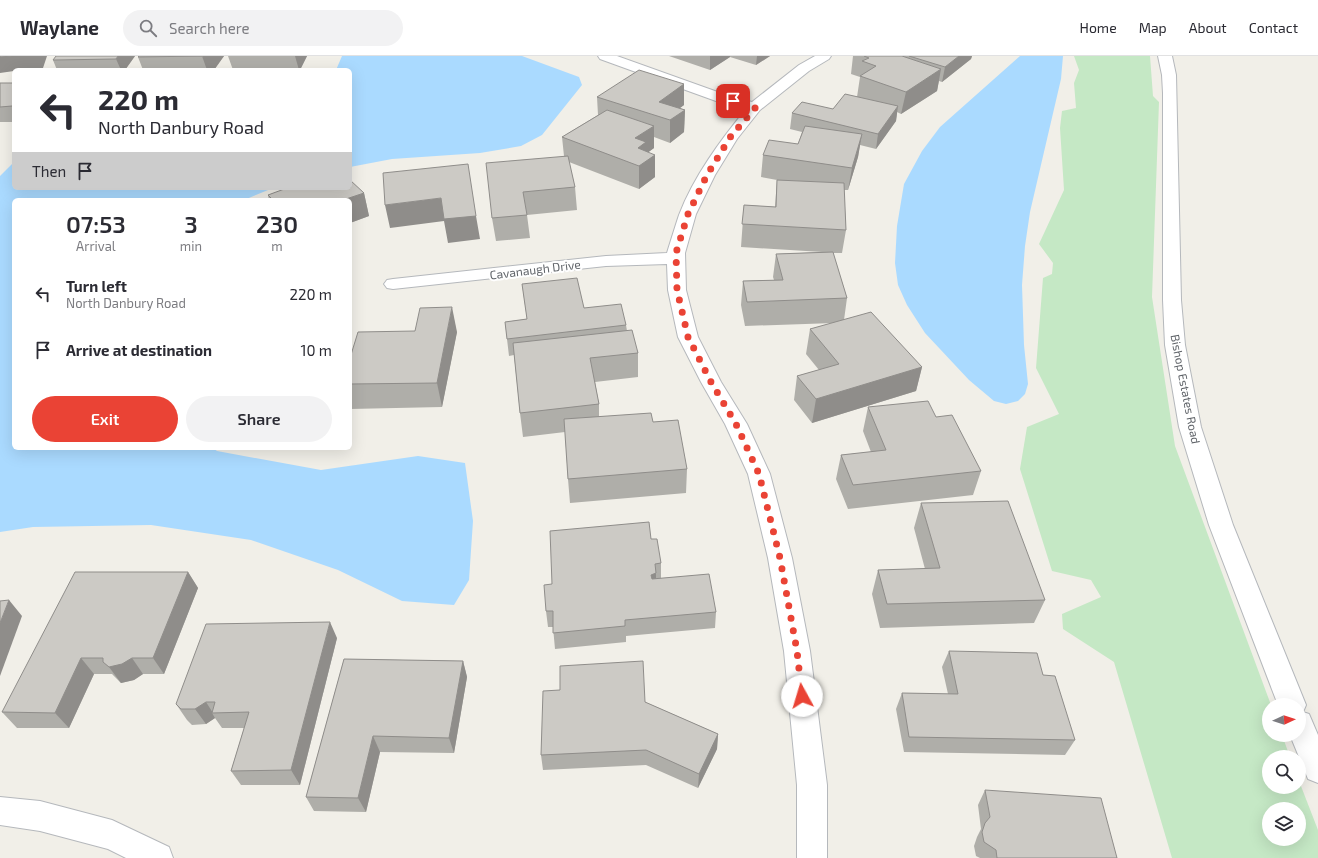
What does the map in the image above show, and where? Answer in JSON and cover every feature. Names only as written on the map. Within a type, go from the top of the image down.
[{"type":"street","points":[[605,56],[721,98],[756,107]]},
{"type":"street","points":[[812,858],[812,785],[797,651],[780,558],[759,474],[736,424],[711,382],[688,337],[677,290],[676,253],[688,214],[707,175],[731,136],[756,107],[804,68],[824,56]]},
{"type":"street","name":"Bishop Estates Road","points":[[1165,56],[1169,75],[1170,93],[1172,300],[1175,345],[1190,427],[1221,525],[1289,698]]},
{"type":"street","name":"Cavanaugh Drive","points":[[393,284],[606,260],[677,258]]},
{"type":"street","points":[[1306,740],[1318,769]]},
{"type":"street","points":[[0,811],[40,816],[112,835],[158,858]]},
{"type":"green space","points":[[1074,56],[1150,56],[1153,96],[1159,102],[1152,297],[1175,446],[1268,698],[1262,698],[1262,742],[1285,742],[1287,750],[1262,750],[1262,794],[1304,794],[1318,830],[1318,858],[1172,858],[1114,662],[1063,629],[1062,614],[1101,597],[1091,580],[1052,571],[1020,469],[1027,427],[1059,414],[1036,368],[1043,278],[1052,274],[1053,263],[1039,244],[1064,190],[1060,128],[1062,111],[1076,108],[1074,83],[1079,70]]},
{"type":"water","points":[[342,56],[522,56],[579,77],[582,85],[542,135],[521,146],[480,153],[392,159],[352,167],[352,68],[337,68]]},
{"type":"water","points":[[1020,56],[1063,56],[1061,79],[1030,212],[1025,246],[1022,285],[1024,345],[1028,384],[1025,394],[1018,401],[1006,404],[994,401],[969,380],[925,333],[907,305],[898,285],[895,263],[897,226],[904,184],[922,151],[940,127]]},
{"type":"water","points":[[12,164],[12,190],[268,190],[249,198],[12,198],[12,450],[216,450],[321,470],[418,456],[465,463],[473,521],[469,580],[454,605],[402,601],[338,570],[251,540],[151,525],[33,527],[0,532],[0,176]]},
{"type":"building","points":[[56,56],[118,56],[116,59],[53,60]]},
{"type":"building","points":[[139,56],[202,56],[138,57]]},
{"type":"building","points":[[864,56],[902,56],[941,69],[906,92],[860,76],[876,66],[862,61],[869,58]]},
{"type":"building","points":[[909,56],[959,56],[945,67]]},
{"type":"building","points":[[639,70],[684,84],[659,102],[685,110],[670,120],[597,97]]},
{"type":"building","points":[[0,83],[12,83],[12,106],[0,107]]},
{"type":"building","points":[[845,94],[898,106],[878,134],[792,113],[802,102],[833,109]]},
{"type":"building","points":[[607,110],[654,126],[635,138],[646,142],[638,148],[655,155],[639,166],[562,137]]},
{"type":"building","points":[[805,126],[862,134],[852,168],[763,155],[769,140],[798,144]]},
{"type":"building","points":[[568,156],[575,187],[523,192],[527,215],[492,218],[486,163]]},
{"type":"building","points":[[468,164],[476,216],[444,219],[441,198],[385,205],[383,173]]},
{"type":"building","points":[[777,180],[844,183],[846,230],[742,224],[744,205],[776,207]]},
{"type":"building","points":[[352,182],[364,193],[349,198],[271,198],[268,195],[282,190],[352,190]]},
{"type":"building","points":[[833,252],[847,298],[747,302],[743,281],[783,280],[776,254]]},
{"type":"building","points":[[577,278],[584,308],[621,304],[626,325],[507,339],[505,322],[527,319],[522,284]]},
{"type":"building","points":[[452,307],[437,383],[352,384],[352,352],[358,332],[415,331],[420,308]]},
{"type":"building","points":[[871,312],[922,367],[816,399],[797,376],[839,364],[810,329]]},
{"type":"building","points":[[632,330],[638,353],[590,358],[599,404],[520,413],[513,343]]},
{"type":"building","points":[[928,401],[936,417],[952,415],[981,471],[853,485],[841,455],[886,450],[868,407]]},
{"type":"building","points":[[651,413],[653,422],[678,420],[687,469],[568,479],[564,419]]},
{"type":"building","points":[[1008,501],[1045,600],[887,604],[878,570],[940,568],[921,503]]},
{"type":"building","points":[[649,522],[651,539],[657,539],[661,563],[655,564],[656,573],[651,575],[652,579],[709,574],[716,612],[625,620],[625,626],[553,633],[553,611],[546,611],[544,585],[552,584],[550,531]]},
{"type":"building","points":[[75,572],[188,572],[153,658],[132,658],[122,664],[109,667],[103,662],[103,658],[81,658],[55,713],[2,712]]},
{"type":"building","points":[[9,600],[0,623],[0,601]]},
{"type":"building","points":[[330,622],[291,770],[231,771],[249,712],[212,713],[215,702],[206,702],[195,709],[181,709],[176,704],[206,624]]},
{"type":"building","points":[[949,651],[1037,653],[1043,675],[1055,676],[1075,740],[909,737],[902,693],[958,694]]},
{"type":"building","points":[[344,659],[463,661],[449,738],[373,736],[358,798],[306,797]]},
{"type":"building","points":[[643,661],[645,702],[718,734],[699,774],[646,750],[541,755],[543,691],[560,690],[560,666]]},
{"type":"building","points":[[985,790],[1101,798],[1117,858],[997,858],[996,850],[984,842],[982,832],[985,823],[990,817]]},
{"type":"route","points":[[733,101],[756,107],[731,136],[707,175],[688,214],[676,253],[677,290],[688,337],[711,382],[736,424],[759,474],[780,558],[797,651],[802,696]]}]
